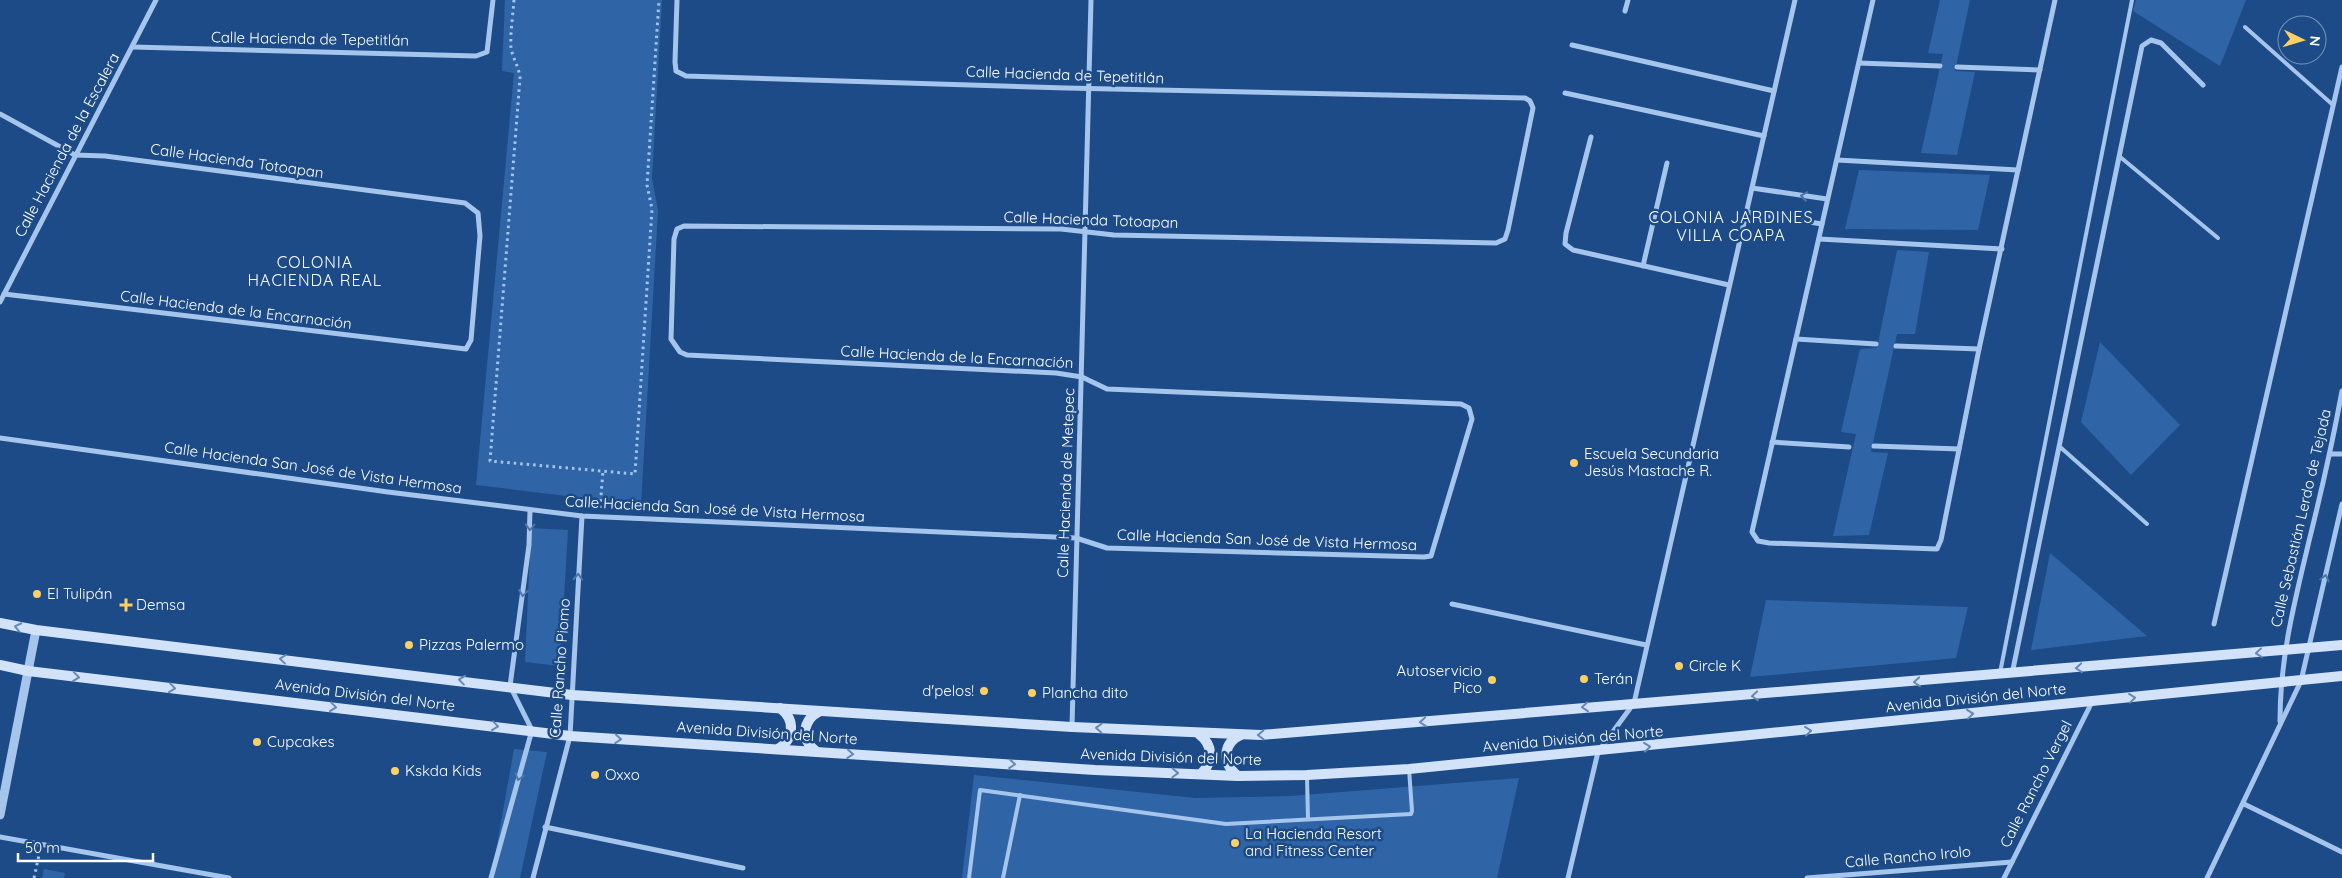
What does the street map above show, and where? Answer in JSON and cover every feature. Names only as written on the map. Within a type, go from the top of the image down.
[{"type":"main road","name":"Avenida División del Norte","points":[[0,623],[36,630],[572,695],[1072,727],[1241,735],[1322,732],[1634,703],[1721,699],[2342,645]]},
{"type":"main road","name":"Avenida División del Norte","points":[[0,665],[28,671],[570,736],[1095,770],[1238,776],[1307,775],[1409,769],[1598,752],[2342,676]]},
{"type":"main road","points":[[778,749],[784,745],[791,731],[789,718],[780,708]]},
{"type":"main road","points":[[817,752],[807,743],[804,730],[809,718],[820,711]]},
{"type":"main road","points":[[1199,734],[1205,738],[1211,750],[1209,764],[1201,774]]},
{"type":"main road","points":[[1238,776],[1228,766],[1226,754],[1230,742],[1241,735]]},
{"type":"street","name":"Calle Hacienda de la Escalera","points":[[0,302],[156,0]]},
{"type":"street","name":"Calle Hacienda de Tepetitlán","points":[[132,47],[476,56],[486,52],[493,0]]},
{"type":"street","name":"Calle Hacienda de Tepetitlán","points":[[677,0],[674,62],[676,71],[686,76],[1525,98],[1530,101],[1533,108],[1508,230],[1505,239],[1496,242]]},
{"type":"street","name":"Calle Hacienda de Metepec","points":[[1072,727],[1091,0]]},
{"type":"street","points":[[1625,11],[1628,0]]},
{"type":"street","points":[[1568,878],[1598,752],[1634,703],[1795,0]]},
{"type":"street","points":[[1873,0],[1752,532],[1758,541],[1769,543],[1937,549],[1941,540],[1979,349],[2055,0]]},
{"type":"street","points":[[2012,674],[2142,46],[2151,40],[2161,43],[2203,85]]},
{"type":"street","points":[[1572,45],[1774,91]]},
{"type":"street","points":[[1858,63],[1940,66]]},
{"type":"street","points":[[1956,67],[2040,70]]},
{"type":"street","points":[[2214,624],[2342,67]]},
{"type":"street","points":[[1565,93],[1764,136]]},
{"type":"street","name":"Calle Hacienda Totoapan","points":[[0,114],[75,155],[105,156],[465,203],[478,213],[480,236],[472,340],[466,349]]},
{"type":"street","points":[[1591,137],[1566,233],[1565,244],[1573,250],[1729,285]]},
{"type":"street","points":[[1837,160],[2018,170]]},
{"type":"street","points":[[1643,266],[1666,164]]},
{"type":"street","points":[[1752,188],[1828,199]]},
{"type":"street","points":[[1746,212],[1822,224]]},
{"type":"street","name":"Calle Hacienda Totoapan","points":[[680,352],[671,339],[674,239],[677,229],[684,226],[1085,231],[1114,235],[1496,242]]},
{"type":"street","points":[[1819,240],[2002,249]]},
{"type":"street","name":"Calle Hacienda de la Encarnación","points":[[4,294],[466,349]]},
{"type":"street","points":[[1796,339],[1876,344]]},
{"type":"street","points":[[1896,346],[1979,349]]},
{"type":"street","name":"Calle Hacienda de la Encarnación","points":[[680,352],[688,355],[1056,372],[1082,377],[1107,389],[1460,404],[1469,408],[1472,419],[1431,556]]},
{"type":"street","name":"Calle Sebastián Lerdo de Tejada","points":[[2280,724],[2280,683],[2289,623],[2330,454],[2342,392]]},
{"type":"street","name":"Calle Hacienda San José de Vista Hermosa","points":[[0,438],[582,516],[1076,538],[1107,548],[1431,556]]},
{"type":"street","points":[[1772,442],[1849,447]]},
{"type":"street","points":[[1874,446],[1959,449]]},
{"type":"street","points":[[2330,454],[2342,454]]},
{"type":"street","points":[[2208,878],[2301,681],[2342,504]]},
{"type":"street","points":[[510,686],[529,545],[530,510]]},
{"type":"street","name":"Calle Rancho Piomo","points":[[532,878],[570,736],[582,516]]},
{"type":"street","points":[[1452,604],[1646,645]]},
{"type":"street","points":[[0,815],[36,630]]},
{"type":"street","name":"Calle Rancho Piomo","points":[[491,878],[532,730],[510,686]]},
{"type":"street","name":"Calle Rancho Vergel","points":[[2004,878],[2092,702]]},
{"type":"street","points":[[2244,804],[2342,852]]},
{"type":"street","points":[[546,827],[743,868]]},
{"type":"street","points":[[0,836],[229,878]]},
{"type":"street","name":"Calle Rancho Irolo","points":[[1806,878],[2012,862]]},
{"type":"lane","points":[[2000,675],[2132,0]]},
{"type":"lane","points":[[2245,27],[2333,105]]},
{"type":"lane","points":[[2119,156],[2218,238]]},
{"type":"lane","points":[[2059,446],[2147,524]]},
{"type":"lane","points":[[968,878],[980,790],[1020,794],[1226,824],[1308,818],[1411,814],[1409,769]]},
{"type":"lane","points":[[1307,775],[1308,818]]},
{"type":"lane","points":[[1003,878],[1020,794]]},
{"type":"path","points":[[514,0],[511,45],[514,60],[519,67],[520,78],[490,462],[635,474],[652,209],[647,185],[659,0]]},
{"type":"path","points":[[600,517],[603,471]]},
{"type":"path","points":[[34,878],[41,845]]},
{"type":"shaded area","points":[[505,0],[662,0],[652,178],[658,211],[641,505],[476,485],[514,73],[502,71]]},
{"type":"shaded area","points":[[1940,0],[1970,0],[1955,71],[1975,72],[1957,155],[1921,153],[1943,54],[1928,53]]},
{"type":"shaded area","points":[[2136,0],[2246,0],[2220,66],[2133,11]]},
{"type":"shaded area","points":[[1859,170],[1990,175],[1978,230],[1845,229]]},
{"type":"shaded area","points":[[1897,250],[1929,252],[1915,334],[1897,334],[1871,452],[1888,453],[1869,535],[1833,536],[1856,434],[1841,432],[1860,349],[1877,348]]},
{"type":"shaded area","points":[[2100,342],[2180,425],[2131,475],[2081,422]]},
{"type":"shaded area","points":[[531,528],[568,530],[560,666],[525,662]]},
{"type":"shaded area","points":[[2050,553],[2147,636],[2031,650]]},
{"type":"shaded area","points":[[1766,600],[1968,607],[1956,658],[1750,677]]},
{"type":"shaded area","points":[[514,749],[547,752],[520,878],[491,878]]},
{"type":"shaded area","name":"La Hacienda Resort and Fitness Center","points":[[974,775],[1195,798],[1291,796],[1519,778],[1497,878],[962,878]]},
{"type":"shaded area","points":[[44,869],[65,873],[64,878],[42,878]]},
{"type":"place","name":"Escuela Secundaria Jesús Mastache R.","points":[[1574,463]]},
{"type":"place","name":"El Tulipán","points":[[37,594]]},
{"type":"place","name":"Demsa","points":[[126,605]]},
{"type":"place","name":"Pizzas Palermo","points":[[409,645]]},
{"type":"place","name":"Circle K","points":[[1679,666]]},
{"type":"place","name":"Terán","points":[[1584,679]]},
{"type":"place","name":"Autoservicio Pico","points":[[1492,680]]},
{"type":"place","name":"d'pelos!","points":[[984,691]]},
{"type":"place","name":"Plancha dito","points":[[1032,693]]},
{"type":"place","name":"Cupcakes","points":[[257,742]]},
{"type":"place","name":"Kskda Kids","points":[[395,771]]},
{"type":"place","name":"Oxxo","points":[[595,775]]},
{"type":"place","name":"La Hacienda Resort and Fitness Center","points":[[1235,843]]},
{"type":"district","name":"COLONIA JARDINES VILLA COAPA","points":[[1731,226]]},
{"type":"district","name":"COLONIA HACIENDA REAL","points":[[315,271]]}]
